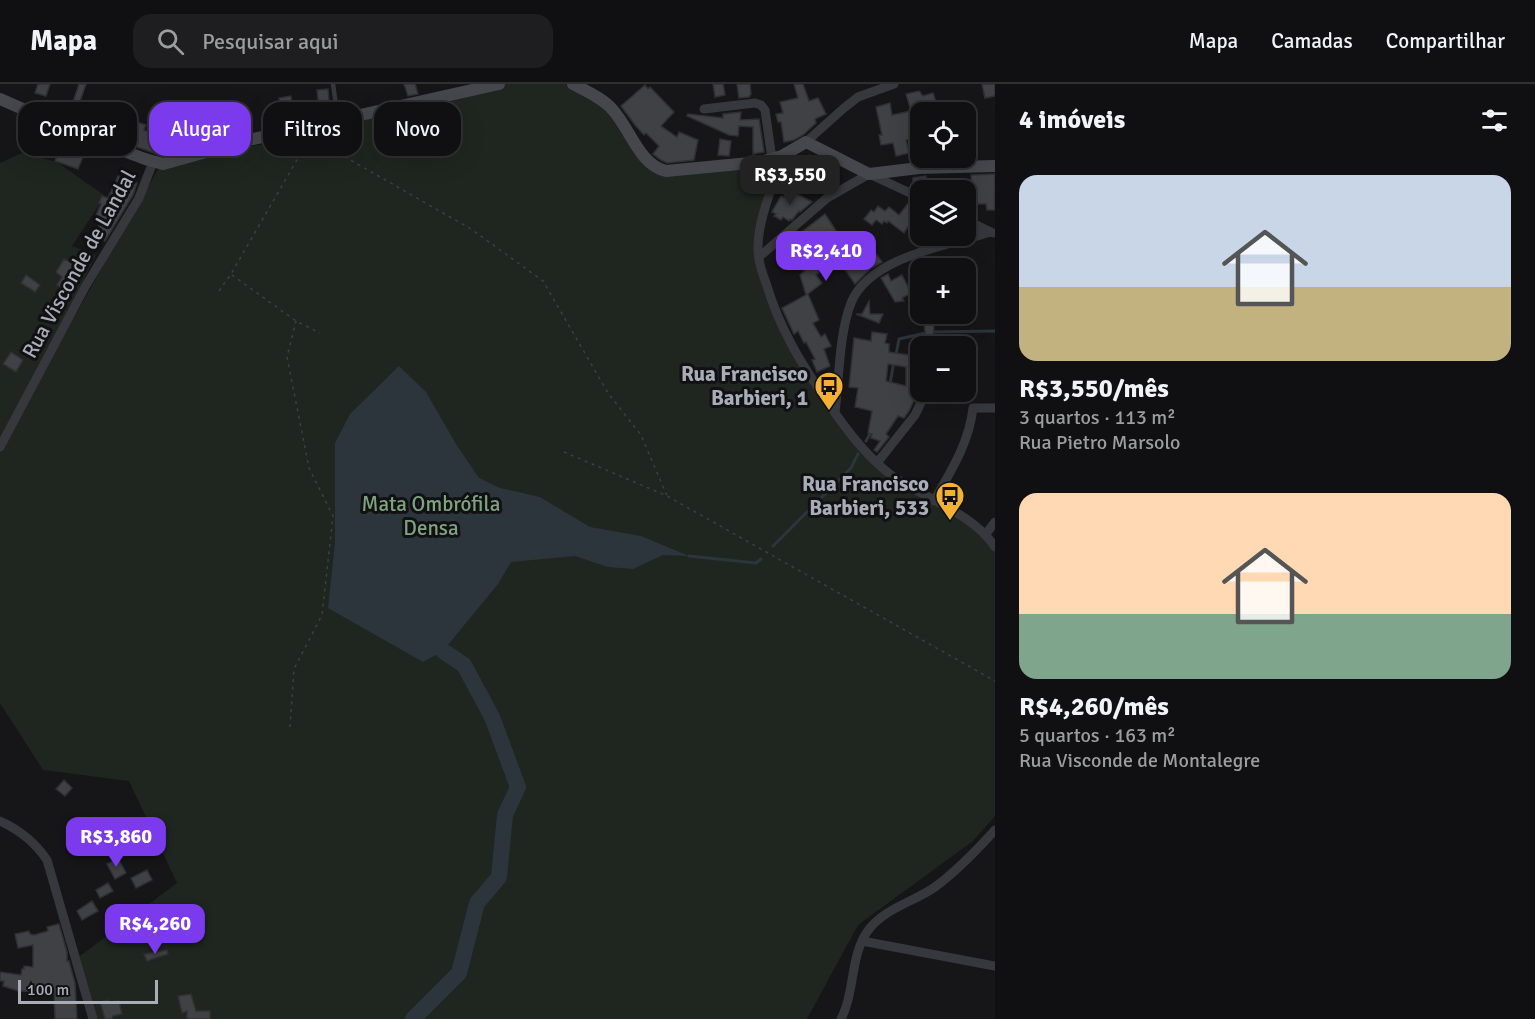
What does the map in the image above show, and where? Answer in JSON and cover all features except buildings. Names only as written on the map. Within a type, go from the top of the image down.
[{"type":"main road","points":[[362,115],[499,84]]},
{"type":"main road","points":[[573,84],[612,109],[647,160],[660,170],[684,170],[777,158],[806,142],[869,174],[919,168],[995,166]]},
{"type":"main road","points":[[0,99],[87,137],[163,164],[263,137]]},
{"type":"street","points":[[806,142],[858,98],[894,84]]},
{"type":"street","points":[[704,109],[755,103],[761,105],[765,110],[777,158],[761,220],[759,257],[769,296],[795,354],[851,435],[877,463],[894,477],[958,515],[985,535],[995,547]]},
{"type":"street","name":"Rua Visconde de Landal","points":[[0,447],[86,287],[139,198],[153,162]]},
{"type":"street","points":[[759,257],[827,198],[869,174],[910,193]]},
{"type":"street","points":[[976,225],[993,233]]},
{"type":"street","points":[[835,413],[843,340],[849,306],[856,293],[880,271],[902,258],[993,233]]},
{"type":"street","points":[[877,463],[915,414],[921,402]]},
{"type":"street","points":[[934,501],[959,458],[968,434],[973,408],[995,408]]},
{"type":"street","points":[[985,535],[995,522]]},
{"type":"street","points":[[0,821],[22,833],[34,843],[47,860],[93,1019]]},
{"type":"street","points":[[841,1019],[849,999],[862,941],[867,932],[879,919],[934,888],[963,866],[995,830]]},
{"type":"street","points":[[862,941],[995,966]]},
{"type":"lane","points":[[333,84],[336,102]]},
{"type":"path","points":[[219,291],[310,137],[471,229],[543,281],[608,393],[641,435],[667,496]]},
{"type":"path","points":[[231,274],[296,321],[320,333]]},
{"type":"path","points":[[290,727],[294,669],[322,615],[333,516],[309,468],[287,357],[296,321]]},
{"type":"path","points":[[564,452],[667,496],[995,681]]},
{"type":"green space","name":"Mata Ombrófila Densa","points":[[498,84],[566,84],[614,112],[655,173],[782,158],[758,255],[771,302],[815,385],[880,466],[958,515],[995,548],[995,816],[973,841],[858,925],[807,1019],[97,1019],[76,959],[177,883],[129,781],[43,770],[0,703],[0,448],[162,162],[196,156],[251,156],[251,146],[263,144],[263,156],[362,156],[362,120],[374,117],[374,156],[461,156],[461,102],[429,102]]},
{"type":"green space","points":[[18,155],[57,162],[105,196],[72,246],[96,255],[0,446],[0,163]]},
{"type":"shaded area","points":[[399,366],[426,392],[479,478],[500,488],[540,497],[590,527],[641,536],[689,556],[663,555],[633,569],[608,567],[575,556],[511,562],[498,584],[443,651],[423,662],[328,608],[335,543],[335,443],[350,414]]},
{"type":"waterway","points":[[896,355],[899,339],[930,332],[995,331]]},
{"type":"waterway","points":[[890,384],[894,361]]},
{"type":"waterway","points":[[866,441],[871,432]]},
{"type":"waterway","points":[[773,546],[851,468],[858,454]]},
{"type":"waterway","points":[[689,556],[756,563],[761,559]]},
{"type":"waterway","points":[[413,1019],[459,973],[477,903],[499,877],[505,815],[518,787],[492,717],[464,665],[443,651]]},
{"type":"place","name":"Rua Francisco Barbieri, 1","points":[[829,412]]},
{"type":"place","name":"Rua Francisco Barbieri, 533","points":[[950,522]]}]
